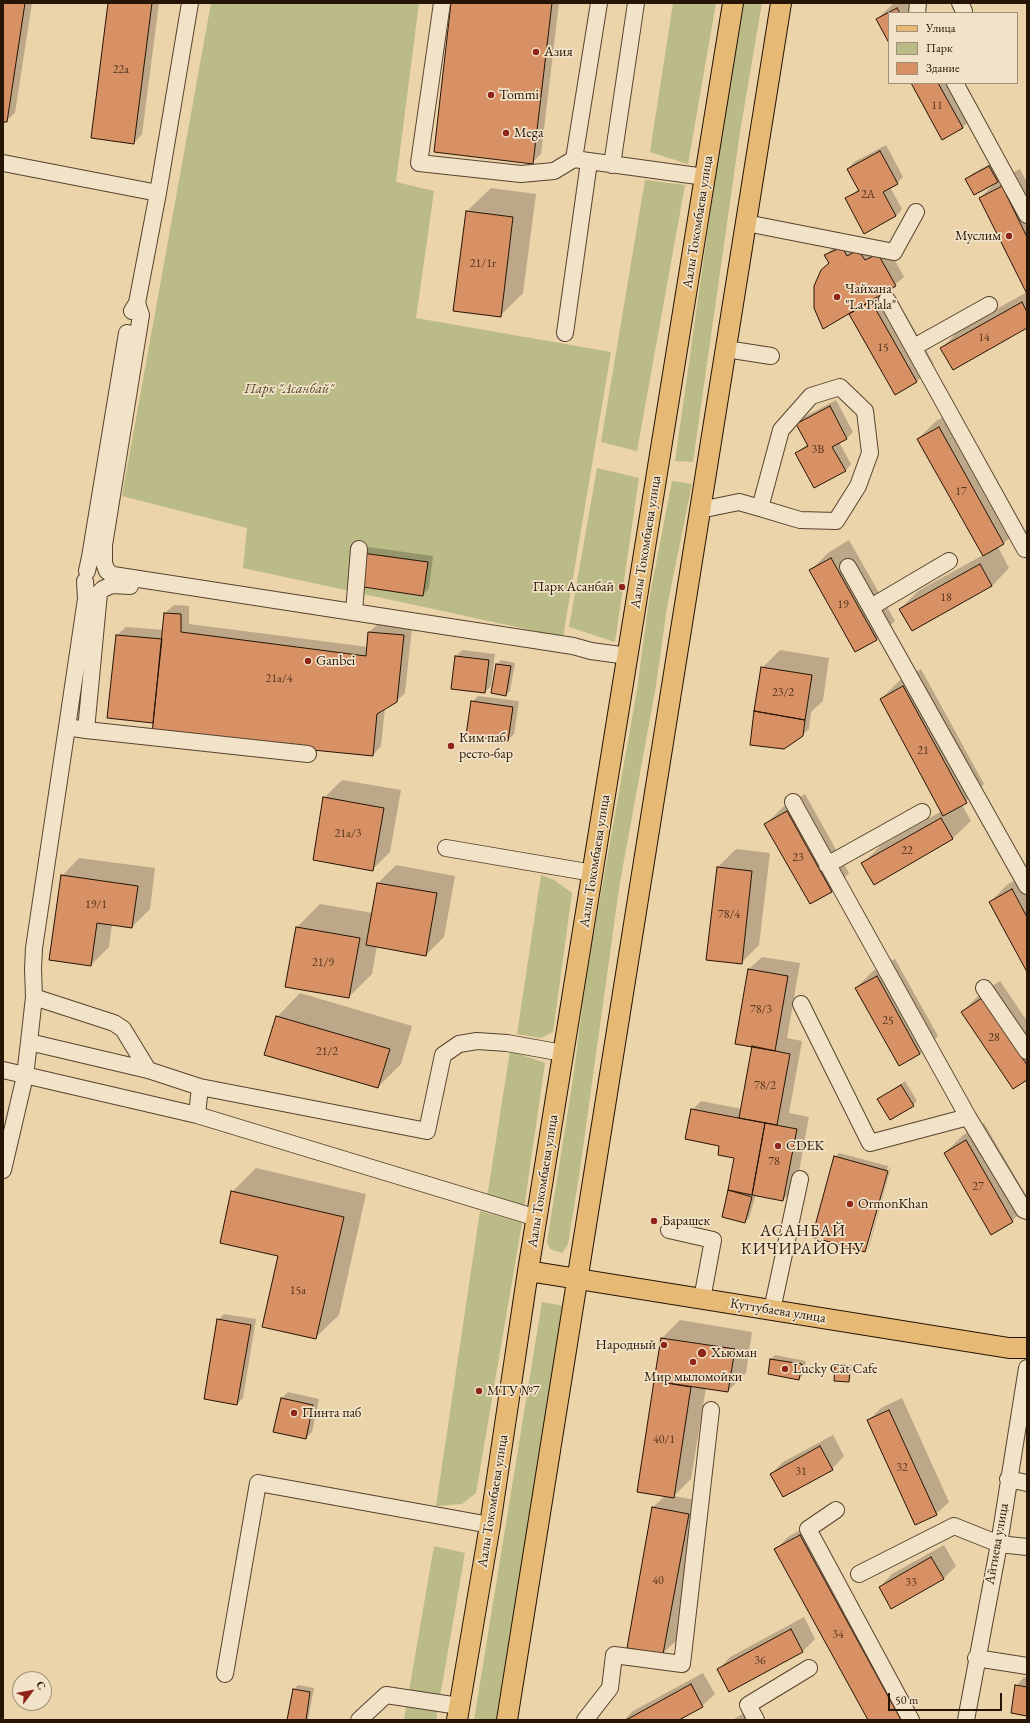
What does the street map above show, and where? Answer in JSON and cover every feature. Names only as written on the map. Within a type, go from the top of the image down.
[{"type":"main road","name":"Аалы Токомбаева улица","points":[[458,1713],[490,1525],[528,1271],[733,3]]},
{"type":"main road","points":[[507,1720],[781,3]]},
{"type":"main road","name":"Куттубаева улица","points":[[528,1271],[1009,1348],[1027,1348]]},
{"type":"street","points":[[86,730],[98,601],[100,593],[108,583],[109,575],[104,556],[104,545],[141,315],[138,303],[190,3]]},
{"type":"street","points":[[442,3],[418,163],[521,174],[554,171],[582,160],[705,177]]},
{"type":"street","points":[[565,333],[599,3]]},
{"type":"street","points":[[612,165],[636,3]]},
{"type":"street","points":[[956,84],[1027,215]]},
{"type":"street","points":[[3,163],[158,193]]},
{"type":"street","points":[[746,223],[894,252],[916,212]]},
{"type":"street","points":[[887,300],[1025,549],[1027,549]]},
{"type":"street","points":[[3,1170],[25,1076],[34,997],[34,948],[86,599],[86,576],[130,313],[138,303]]},
{"type":"street","points":[[914,347],[989,305]]},
{"type":"street","points":[[726,349],[772,356]]},
{"type":"street","points":[[700,510],[739,502],[800,520],[836,521],[858,486],[870,453],[865,411],[840,386],[811,396],[781,430],[760,508]]},
{"type":"street","points":[[354,612],[359,549]]},
{"type":"street","points":[[871,607],[949,561]]},
{"type":"street","points":[[86,576],[93,566],[97,566],[104,568],[113,575],[121,577],[573,646],[591,651]]},
{"type":"street","points":[[848,567],[1027,886]]},
{"type":"street","points":[[86,576],[92,590],[103,589],[112,585],[120,585],[565,651],[591,651],[628,656]]},
{"type":"street","points":[[67,726],[86,730],[308,754]]},
{"type":"street","points":[[793,802],[968,1117],[1024,1210],[1027,1211]]},
{"type":"street","points":[[827,865],[922,812]]},
{"type":"street","points":[[446,848],[593,873]]},
{"type":"street","points":[[984,988],[1027,1051]]},
{"type":"street","points":[[34,997],[114,1023],[123,1029],[148,1070]]},
{"type":"street","points":[[801,1004],[870,1143],[968,1117]]},
{"type":"street","points":[[29,1042],[148,1070],[200,1087],[427,1131],[443,1055],[459,1044],[476,1041],[507,1043],[564,1053]]},
{"type":"street","points":[[3,1070],[197,1115],[537,1218]]},
{"type":"street","points":[[197,1115],[200,1087]]},
{"type":"street","points":[[772,1310],[800,1179]]},
{"type":"street","points":[[669,1230],[713,1240],[702,1299]]},
{"type":"street","name":"Айтиева улица","points":[[966,1720],[976,1658],[999,1544],[1008,1479],[1027,1368]]},
{"type":"street","points":[[585,1720],[610,1688],[614,1656],[682,1664],[712,1410]]},
{"type":"street","points":[[1008,1479],[1027,1483]]},
{"type":"street","points":[[225,1674],[258,1483],[490,1525]]},
{"type":"street","points":[[836,1510],[808,1529],[911,1720]]},
{"type":"street","points":[[859,1574],[954,1526],[999,1544],[1027,1547]]},
{"type":"street","points":[[976,1658],[1027,1666]]},
{"type":"street","points":[[756,1720],[748,1705],[809,1668]]},
{"type":"street","points":[[359,1720],[386,1695],[458,1713]]},
{"type":"green space","name":"Парк \"Асанбай\"","points":[[211,3],[419,3],[396,182],[434,191],[416,318],[611,352],[563,637],[243,568],[247,528],[122,496]]},
{"type":"green space","points":[[673,3],[716,3],[688,164],[650,152]]},
{"type":"green space","points":[[740,3],[762,3],[740,132],[693,462],[675,461]]},
{"type":"green space","points":[[645,180],[685,185],[637,451],[601,442]]},
{"type":"green space","points":[[597,468],[639,478],[615,642],[569,627]]},
{"type":"green space","points":[[672,481],[692,484],[667,607],[656,686],[620,882],[579,1176],[568,1244],[562,1253],[550,1249],[547,1242],[573,1079],[586,978],[637,690],[649,600]]},
{"type":"green space","points":[[541,875],[554,880],[572,893],[553,1032],[541,1038],[517,1034]]},
{"type":"green space","points":[[510,1051],[545,1063],[524,1208],[487,1198]]},
{"type":"green space","points":[[480,1211],[522,1223],[476,1493],[462,1504],[436,1506]]},
{"type":"green space","points":[[542,1302],[564,1306],[496,1720],[474,1720]]},
{"type":"green space","points":[[434,1546],[465,1553],[436,1720],[404,1720]]},
{"type":"building","points":[[3,3],[25,3],[7,122],[3,122]]},
{"type":"building","points":[[108,3],[152,3],[134,144],[91,138]]},
{"type":"building","name":"Tommi","points":[[451,3],[552,3],[533,164],[434,152]]},
{"type":"building","points":[[897,8],[899,12],[889,12]]},
{"type":"building","points":[[888,13],[888,41],[876,19]]},
{"type":"building","points":[[912,84],[939,84],[963,128],[942,140]]},
{"type":"building","points":[[880,151],[898,184],[883,192],[896,216],[864,234],[845,198],[859,191],[847,169]]},
{"type":"building","points":[[989,166],[998,182],[974,195],[965,179]]},
{"type":"building","points":[[1002,186],[1027,237],[1027,294],[979,198]]},
{"type":"building","points":[[466,211],[513,217],[501,317],[453,311]]},
{"type":"building","points":[[842,247],[847,256],[858,250],[865,260],[878,254],[896,286],[823,329],[814,308],[814,286],[821,270],[829,263],[824,255]]},
{"type":"building","points":[[871,301],[917,382],[895,395],[849,314]]},
{"type":"building","points":[[1022,302],[1027,312],[1027,328],[953,370],[940,348]]},
{"type":"building","points":[[830,406],[847,439],[832,447],[846,471],[814,488],[795,453],[808,446],[796,424]]},
{"type":"building","points":[[939,427],[1004,544],[983,556],[917,439]]},
{"type":"building","points":[[362,553],[428,562],[423,596],[357,586]]},
{"type":"building","points":[[831,558],[877,640],[855,652],[809,570]]},
{"type":"building","points":[[980,564],[992,586],[912,631],[899,609]]},
{"type":"building","points":[[164,613],[181,614],[181,632],[366,656],[368,632],[404,635],[397,702],[377,714],[373,756],[152,734]]},
{"type":"building","points":[[116,635],[162,639],[153,723],[107,718]]},
{"type":"building","points":[[455,656],[489,660],[485,693],[451,689]]},
{"type":"building","points":[[496,664],[511,666],[506,696],[491,693]]},
{"type":"building","points":[[761,667],[812,675],[805,720],[754,711]]},
{"type":"building","points":[[903,686],[967,803],[943,816],[880,699]]},
{"type":"building","points":[[471,701],[513,707],[508,741],[466,735]]},
{"type":"building","points":[[754,711],[805,720],[803,736],[784,749],[750,745]]},
{"type":"building","points":[[323,797],[384,808],[373,871],[313,860]]},
{"type":"building","points":[[787,811],[832,892],[810,904],[764,824]]},
{"type":"building","points":[[941,818],[953,839],[874,885],[861,863]]},
{"type":"building","points":[[717,867],[752,871],[742,964],[706,960]]},
{"type":"building","points":[[61,875],[138,886],[132,928],[97,923],[91,966],[49,960]]},
{"type":"building","points":[[377,883],[437,893],[426,956],[366,945]]},
{"type":"building","points":[[1012,889],[1027,917],[1027,972],[989,902]]},
{"type":"building","points":[[296,927],[360,938],[349,998],[285,987]]},
{"type":"building","points":[[748,969],[788,976],[775,1051],[735,1044]]},
{"type":"building","points":[[877,976],[920,1054],[899,1066],[855,988]]},
{"type":"building","points":[[982,998],[1027,1065],[1027,1080],[1013,1089],[961,1012]]},
{"type":"building","points":[[276,1016],[390,1049],[378,1088],[264,1055]]},
{"type":"building","points":[[752,1046],[790,1054],[777,1125],[739,1118]]},
{"type":"building","points":[[901,1085],[914,1106],[890,1120],[877,1099]]},
{"type":"building","points":[[691,1109],[765,1123],[752,1195],[728,1190],[734,1158],[718,1155],[719,1146],[685,1139]]},
{"type":"building","points":[[765,1123],[797,1129],[783,1201],[752,1195]]},
{"type":"building","points":[[966,1140],[1013,1222],[991,1235],[944,1153]]},
{"type":"building","name":"OrmonKhan","points":[[834,1156],[888,1171],[865,1252],[812,1237]]},
{"type":"building","points":[[728,1190],[752,1197],[745,1223],[722,1217]]},
{"type":"building","points":[[231,1191],[344,1217],[316,1339],[262,1327],[278,1256],[220,1243]]},
{"type":"building","points":[[217,1319],[251,1325],[237,1405],[204,1399]]},
{"type":"building","points":[[661,1338],[735,1349],[728,1392],[654,1381]]},
{"type":"building","name":"Lucky Cat Cafe","points":[[770,1359],[802,1364],[799,1380],[768,1374]]},
{"type":"building","points":[[835,1365],[850,1366],[849,1382],[834,1381]]},
{"type":"building","points":[[654,1381],[691,1387],[674,1498],[637,1492]]},
{"type":"building","name":"Пинта паб","points":[[281,1398],[313,1405],[306,1439],[273,1432]]},
{"type":"building","points":[[889,1410],[937,1515],[915,1525],[867,1420]]},
{"type":"building","points":[[820,1446],[833,1470],[783,1497],[770,1474]]},
{"type":"building","points":[[652,1507],[689,1514],[663,1654],[627,1648]]},
{"type":"building","points":[[800,1535],[901,1720],[868,1720],[774,1549]]},
{"type":"building","points":[[931,1557],[944,1579],[891,1609],[879,1587]]},
{"type":"building","points":[[791,1629],[803,1652],[729,1692],[717,1669]]},
{"type":"building","points":[[691,1684],[703,1707],[679,1720],[626,1720]]},
{"type":"building","points":[[1015,1685],[1027,1687],[1027,1716],[1011,1713]]},
{"type":"building","points":[[293,1689],[310,1692],[306,1720],[287,1720]]},
{"type":"place","name":"Азия","points":[[536,52]]},
{"type":"place","name":"Tommi","points":[[491,95]]},
{"type":"place","name":"Mega","points":[[506,133]]},
{"type":"place","name":"Муслим","points":[[1009,236]]},
{"type":"place","name":"Чайхана \"La Piala\"","points":[[837,297]]},
{"type":"place","name":"Парк Асанбай","points":[[622,587]]},
{"type":"place","name":"Ganbei","points":[[308,661]]},
{"type":"place","name":"Ким паб ресто-бар","points":[[451,746]]},
{"type":"place","name":"CDEK","points":[[778,1146]]},
{"type":"place","name":"OrmonKhan","points":[[850,1204]]},
{"type":"place","name":"Барашек","points":[[654,1221]]},
{"type":"place","name":"Народный","points":[[664,1345]]},
{"type":"place","name":"Хьюман","points":[[702,1353]]},
{"type":"place","name":"Мир мыломойки","points":[[693,1362]]},
{"type":"place","name":"Lucky Cat Cafe","points":[[785,1369]]},
{"type":"place","name":"МТУ №7","points":[[479,1391]]},
{"type":"place","name":"Пинта паб","points":[[294,1413]]},
{"type":"district","name":"АСАНБАЙ КИЧИРАЙОНУ","points":[[803,1241]]}]
